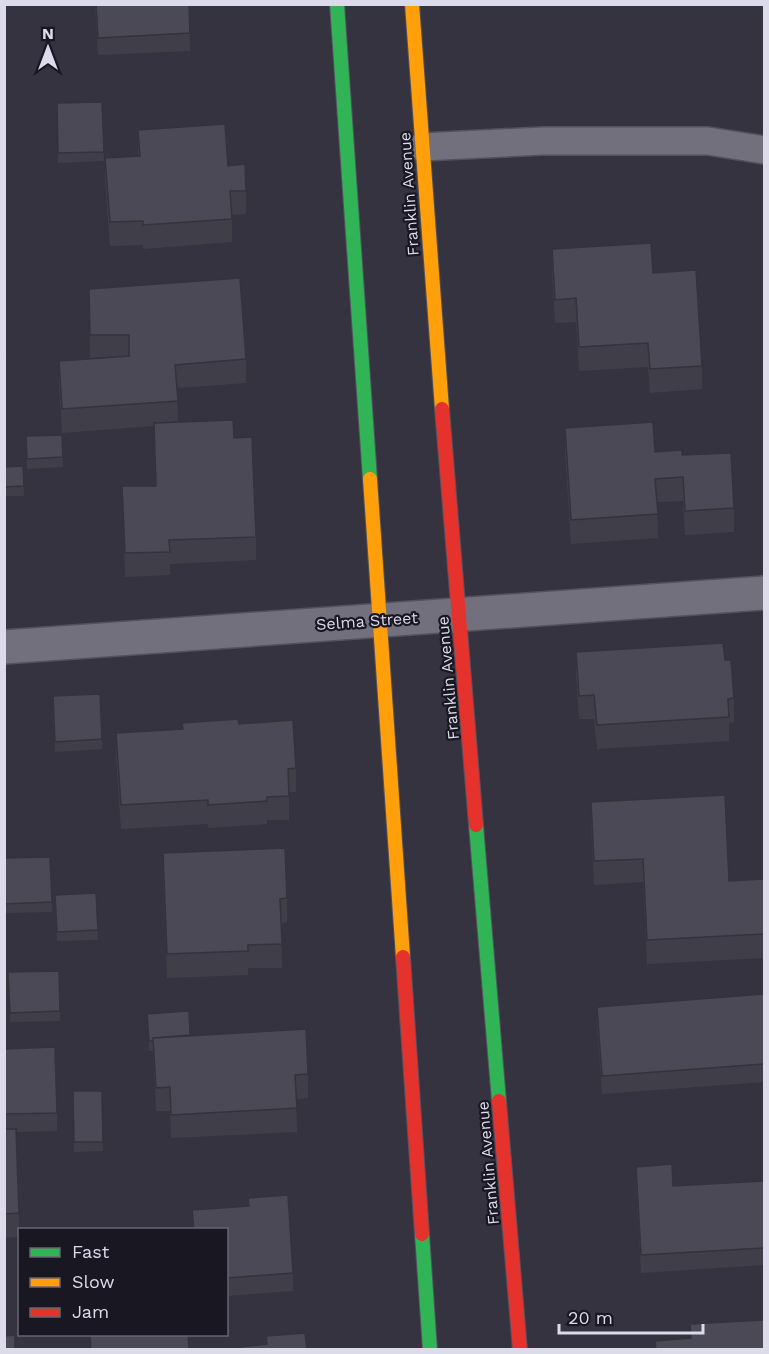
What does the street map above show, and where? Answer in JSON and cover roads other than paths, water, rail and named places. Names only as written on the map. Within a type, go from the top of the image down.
[{"type":"street","points":[[337,4],[430,1350]]},
{"type":"street","name":"Franklin Avenue","points":[[412,4],[459,614],[520,1350]]},
{"type":"street","name":"Selma Street","points":[[4,647],[765,593]]},
{"type":"lane","points":[[422,147],[543,141],[708,141],[765,150]]}]
